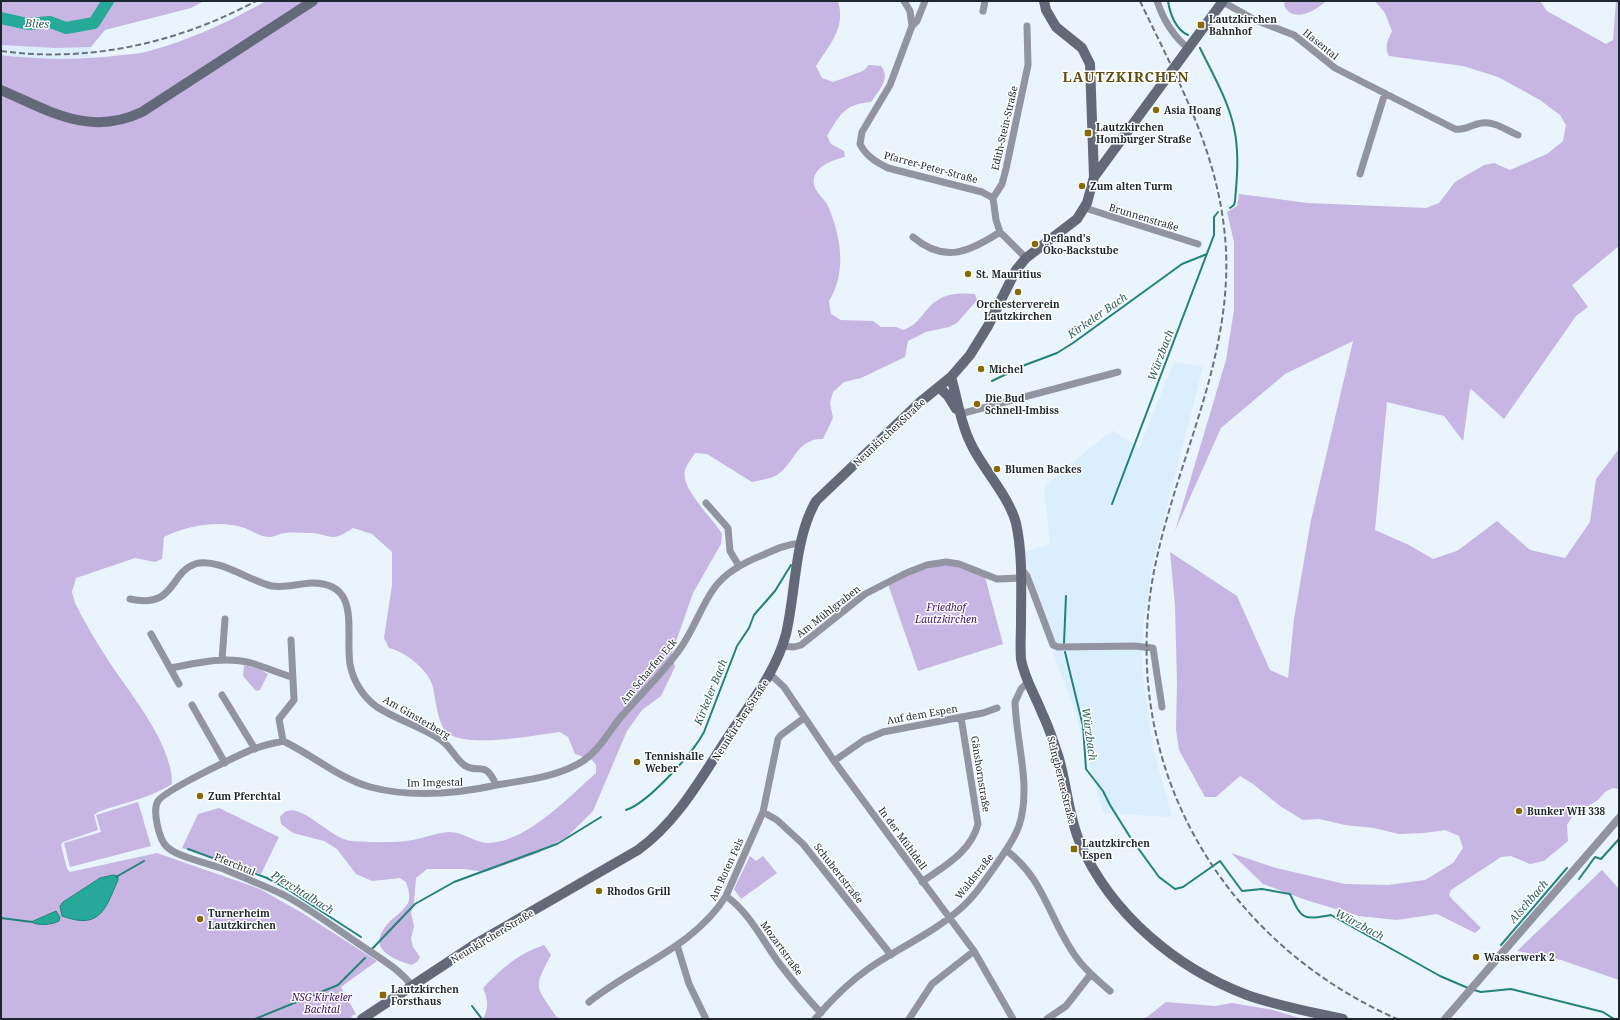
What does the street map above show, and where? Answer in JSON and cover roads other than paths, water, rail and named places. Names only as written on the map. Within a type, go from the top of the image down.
[{"type":"main road","points":[[1,90],[71,119],[87,123],[117,122],[142,112],[313,1]]},
{"type":"main road","points":[[1044,1],[1046,10],[1056,27],[1082,48],[1090,64],[1094,177],[1085,208]]},
{"type":"main road","points":[[1094,177],[1190,49],[1223,1]]},
{"type":"main road","points":[[1093,143],[1101,151],[1109,152],[1113,150]]},
{"type":"main road","name":"Neunkircher Straße","points":[[362,1019],[489,936],[624,859],[651,841],[672,821],[770,674],[782,646],[802,543],[808,518],[816,501],[919,403],[951,377],[976,347],[1011,277],[1026,258],[1069,227],[1085,208]]},
{"type":"main road","name":"St.Ingberter Straße","points":[[951,377],[960,414],[974,450],[1015,520],[1021,573],[1021,658],[1028,682],[1052,736],[1059,759],[1070,813],[1081,846],[1098,874],[1124,910],[1148,935],[1166,950],[1208,976],[1248,995],[1343,1019]]},
{"type":"main road","name":"St.Ingberter Straße","points":[[939,387],[948,396],[960,414]]},
{"type":"street","points":[[904,1],[910,12],[912,26]]},
{"type":"street","name":"Pfarrer-Peter-Straße","points":[[925,1],[916,21],[912,26],[890,84],[862,132],[860,144],[872,159],[888,168],[982,192],[993,198]]},
{"type":"street","points":[[983,11],[984,1]]},
{"type":"street","points":[[1156,1],[1171,29],[1183,44],[1190,49]]},
{"type":"street","name":"Hasental","points":[[1223,1],[1255,20],[1294,36],[1335,68],[1455,129],[1460,130],[1477,124],[1488,123],[1518,135]]},
{"type":"street","name":"Edith-Stein-Straße","points":[[993,198],[1002,184],[1027,72],[1029,57],[1027,26]]},
{"type":"street","points":[[1360,174],[1385,93]]},
{"type":"street","points":[[993,198],[996,220],[1000,232],[1026,258]]},
{"type":"street","name":"Brunnenstraße","points":[[1085,208],[1198,244]]},
{"type":"street","points":[[913,236],[928,248],[949,254],[983,242],[1000,232]]},
{"type":"street","points":[[960,414],[1118,372]]},
{"type":"street","points":[[706,503],[728,528],[730,551],[739,566]]},
{"type":"street","name":"Am Scharfen Eck","points":[[578,764],[597,748],[622,716],[674,658],[715,587],[739,566],[788,544],[802,543]]},
{"type":"street","name":"Am Mühlgraben","points":[[782,646],[794,647],[801,645],[865,594],[906,573],[927,565],[946,562],[959,564],[997,579],[1021,573]]},
{"type":"street","name":"Am Ginsterberg","points":[[130,598],[149,600],[162,595],[171,589],[187,568],[202,563],[215,564],[245,577],[272,586],[289,587],[308,583],[328,584],[342,595],[348,606],[351,666],[358,684],[366,698],[378,707],[442,741],[464,765],[484,768],[492,776],[496,785]]},
{"type":"street","points":[[1021,573],[1027,576],[1053,645],[1064,647],[1135,646],[1152,648],[1162,707]]},
{"type":"street","points":[[222,660],[225,619]]},
{"type":"street","points":[[151,634],[179,684]]},
{"type":"street","points":[[192,705],[225,763],[254,749],[283,741],[279,719],[294,700],[291,640]]},
{"type":"street","points":[[171,668],[222,660],[249,662],[292,677]]},
{"type":"street","name":"In der Mühldell","points":[[770,674],[784,687],[834,761],[974,951],[1010,1018]]},
{"type":"street","name":"Waldstraße","points":[[815,1019],[854,980],[949,918],[975,894],[1006,850],[1019,827],[1022,813],[1022,777],[1015,702],[1021,689],[1028,682]]},
{"type":"street","points":[[222,695],[254,749]]},
{"type":"street","name":"Auf dem Espen","points":[[834,761],[864,740],[883,732],[961,717],[997,708]]},
{"type":"street","name":"Gänshornstraße","points":[[922,882],[966,850],[976,834],[978,824],[961,717]]},
{"type":"street","name":"Am Roten Fels","points":[[589,1002],[620,979],[677,945],[710,917],[726,896],[763,812],[778,739],[781,735],[804,718]]},
{"type":"street","name":"Im Imgestal","points":[[283,741],[336,772],[370,787],[406,793],[422,794],[460,792],[553,773],[578,764]]},
{"type":"street","name":"Pferchtal","points":[[225,763],[179,786],[164,795],[157,802],[155,811],[162,840],[167,847],[176,852],[222,868],[284,895],[391,965],[405,976],[412,986]]},
{"type":"street","name":"Schubertstraße","points":[[763,812],[777,820],[803,844],[891,955]]},
{"type":"street","points":[[1445,1019],[1468,990],[1619,818]]},
{"type":"street","points":[[1006,850],[1017,858],[1036,882],[1072,952],[1091,974],[1110,991]]},
{"type":"street","name":"Mozartstraße","points":[[726,896],[735,903],[749,919],[780,963],[821,1012]]},
{"type":"street","points":[[677,945],[689,984],[706,1019]]},
{"type":"street","points":[[909,1019],[932,984],[974,951]]},
{"type":"street","points":[[1047,1019],[1066,1006],[1091,974]]},
{"type":"waterway","name":"Blies","points":[[1,18],[28,24],[50,22],[66,28],[94,23],[108,1]]},
{"type":"waterway","name":"Würzbach","points":[[1168,1],[1174,21],[1180,29],[1188,35]]},
{"type":"waterway","name":"Würzbach","points":[[1200,48],[1225,100],[1233,122],[1237,159],[1235,201],[1234,205],[1230,208]]},
{"type":"waterway","name":"Würzbach","points":[[1112,504],[1214,235],[1214,217],[1218,212]]},
{"type":"waterway","name":"Kirkeler Bach","points":[[992,381],[1025,365],[1057,353],[1182,264],[1207,254]]},
{"type":"waterway","name":"Kirkeler Bach","points":[[626,810],[635,806],[657,788],[680,764],[698,741],[704,732],[737,646],[749,628],[754,615],[775,591],[791,565]]},
{"type":"waterway","name":"Würzbach","points":[[1064,643],[1066,596]]},
{"type":"waterway","name":"Würzbach","points":[[1065,652],[1083,726],[1086,769],[1103,791],[1130,837],[1159,877],[1175,889],[1183,887],[1220,861],[1242,891],[1262,889],[1290,894],[1298,909],[1304,916],[1314,917],[1331,915],[1440,976],[1468,988]]},
{"type":"waterway","name":"Kirkeler Bach","points":[[372,949],[415,904],[454,882],[557,844],[601,817]]},
{"type":"waterway","name":"Alschbach","points":[[1579,879],[1595,857],[1601,859],[1619,839]]},
{"type":"waterway","name":"Pferchtalbach","points":[[188,849],[267,878],[284,887],[361,937]]},
{"type":"waterway","name":"Pferchtalbach","points":[[116,877],[144,861]]},
{"type":"waterway","name":"Alschbach","points":[[1501,945],[1567,868]]},
{"type":"waterway","name":"Pferchtalbach","points":[[1,918],[32,922]]},
{"type":"waterway","name":"Kirkeler Bach","points":[[255,1019],[338,985],[365,958]]},
{"type":"waterway","name":"Würzbach","points":[[1474,990],[1481,992],[1511,989],[1603,1012],[1614,1019]]},
{"type":"waterway","points":[[472,1006],[482,1019]]},
{"type":"railway","points":[[1,51],[34,54],[67,54],[100,52],[132,46],[196,28],[226,16],[256,1]]},
{"type":"railway","points":[[1140,1],[1183,91],[1207,152],[1216,183],[1226,250],[1225,290],[1221,329],[1202,405],[1178,481],[1157,557],[1147,630],[1150,701],[1165,769],[1192,832],[1230,890],[1277,941],[1333,984],[1397,1019]]},
{"type":"place","name":"Lautzkirchen Bahnhof","points":[[1201,25]]},
{"type":"place","name":"Asia Hoang","points":[[1156,110]]},
{"type":"place","name":"Lautzkirchen Homburger Straße","points":[[1088,133]]},
{"type":"place","name":"Zum alten Turm","points":[[1082,186]]},
{"type":"place","name":"Defland's Öko-Backstube","points":[[1035,244]]},
{"type":"place","name":"St. Mauritius","points":[[968,274]]},
{"type":"place","name":"Orchesterverein Lautzkirchen","points":[[1018,292]]},
{"type":"place","name":"Michel","points":[[981,369]]},
{"type":"place","name":"Die Bud Schnell-Imbiss","points":[[977,404]]},
{"type":"place","name":"Blumen Backes","points":[[997,469]]},
{"type":"place","name":"Tennishalle Weber","points":[[637,762]]},
{"type":"place","name":"Zum Pferchtal","points":[[200,796]]},
{"type":"place","name":"Bunker WH 338","points":[[1519,811]]},
{"type":"place","name":"Lautzkirchen Espen","points":[[1074,849]]},
{"type":"place","name":"Rhodos Grill","points":[[599,891]]},
{"type":"place","name":"Turnerheim Lautzkirchen","points":[[200,919]]},
{"type":"place","name":"Wasserwerk 2","points":[[1476,957]]},
{"type":"place","name":"Lautzkirchen Forsthaus","points":[[383,995]]},
{"type":"district","name":"LAUTZKIRCHEN","points":[[1126,76]]},
{"type":"park label","name":"Friedhof Lautzkirchen","points":[[946,612]]},
{"type":"park label","name":"NSG Kirkeler Bachtal","points":[[322,1002]]}]
